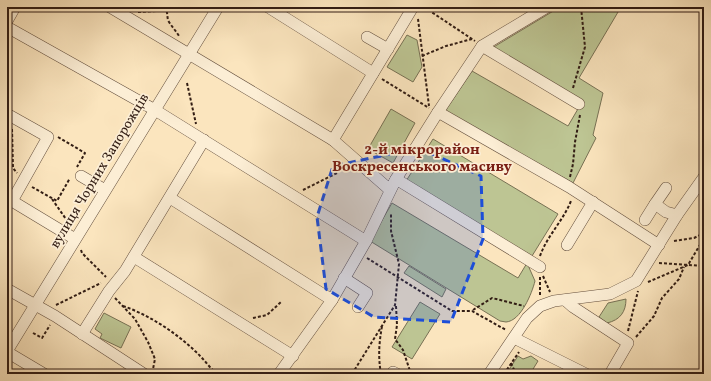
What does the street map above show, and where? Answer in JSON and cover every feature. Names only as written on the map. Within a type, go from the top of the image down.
[{"type":"street","points":[[7,21],[15,7]]},
{"type":"street","points":[[110,7],[130,12],[188,55],[333,140],[390,190]]},
{"type":"street","points":[[268,7],[373,73]]},
{"type":"street","points":[[279,374],[332,300],[366,241],[390,190],[433,109],[477,42],[547,7]]},
{"type":"street","name":"вулиця Чорних Запорожців","points":[[7,351],[155,110],[214,8]]},
{"type":"street","points":[[333,140],[388,49],[415,10]]},
{"type":"street","points":[[7,27],[155,110],[366,241]]},
{"type":"street","points":[[367,37],[388,49]]},
{"type":"street","points":[[477,42],[574,101]]},
{"type":"street","points":[[433,109],[571,188],[659,245]]},
{"type":"street","points":[[11,116],[48,138],[22,181],[9,199],[76,239]]},
{"type":"street","points":[[82,334],[105,287],[125,271],[170,198],[202,139]]},
{"type":"street","points":[[77,172],[105,190]]},
{"type":"street","points":[[396,179],[538,266]]},
{"type":"street","points":[[489,374],[527,318],[540,306],[559,301],[610,294],[637,284],[677,215],[702,183]]},
{"type":"street","points":[[645,220],[666,188]]},
{"type":"street","points":[[170,198],[332,300]]},
{"type":"street","points":[[567,246],[593,202]]},
{"type":"street","points":[[655,204],[666,212],[677,215]]},
{"type":"street","points":[[134,257],[293,356]]},
{"type":"street","points":[[344,278],[367,293],[358,307]]},
{"type":"street","points":[[7,289],[35,305],[55,311],[82,334],[144,374]]},
{"type":"street","points":[[559,301],[573,308],[627,343],[610,374]]},
{"type":"street","points":[[515,337],[586,374]]},
{"type":"street","points":[[7,351],[44,374]]},
{"type":"street","points":[[392,374],[393,372],[397,374]]},
{"type":"path","points":[[164,7],[168,10],[169,22],[179,36]]},
{"type":"path","points":[[424,7],[477,42]]},
{"type":"path","points":[[472,311],[492,298],[524,306],[540,306],[538,266],[549,237],[567,211],[572,198],[569,181],[573,164],[575,142],[581,117],[574,101],[585,47],[581,7]]},
{"type":"path","points":[[130,12],[214,8]]},
{"type":"path","points":[[415,10],[422,56],[433,109]]},
{"type":"path","points":[[422,56],[446,46],[477,42]]},
{"type":"path","points":[[373,73],[433,109]]},
{"type":"path","points":[[187,83],[202,139]]},
{"type":"path","points":[[11,116],[13,168],[22,181],[57,201],[77,172],[85,153],[50,133],[48,138]]},
{"type":"path","points":[[293,195],[337,173]]},
{"type":"path","points":[[52,198],[69,224]]},
{"type":"path","points":[[391,210],[391,232],[399,264],[395,305],[397,325],[395,339],[403,350],[411,374]]},
{"type":"path","points":[[674,240],[694,238],[704,233]]},
{"type":"path","points":[[627,343],[637,284],[642,285],[688,265],[704,238]]},
{"type":"path","points":[[82,253],[108,280]]},
{"type":"path","points":[[359,253],[452,311],[472,311],[515,337]]},
{"type":"path","points":[[659,263],[704,266]]},
{"type":"path","points":[[538,266],[559,301]]},
{"type":"path","points":[[627,343],[635,338],[654,316],[662,298],[679,279],[684,266]]},
{"type":"path","points":[[33,333],[42,338],[55,311],[105,287],[135,319],[156,359],[152,374]]},
{"type":"path","points":[[239,323],[245,317],[255,318],[267,315],[281,302]]},
{"type":"path","points":[[352,374],[395,305]]},
{"type":"path","points":[[123,306],[134,310],[163,326],[195,351],[216,374]]},
{"type":"path","points":[[381,374],[379,344],[383,325]]},
{"type":"path","points":[[504,374],[525,343]]},
{"type":"path","points":[[511,363],[516,374]]},
{"type":"highlighted area","points":[[419,148],[481,176],[483,239],[451,322],[374,317],[326,289],[317,217],[333,166]]},
{"type":"green space","points":[[560,7],[621,7],[579,78],[603,93],[593,135],[596,138],[573,183],[445,111],[472,71],[568,126],[582,102],[492,48]]},
{"type":"green space","points":[[407,35],[417,40],[422,67],[413,82],[387,67]]},
{"type":"green space","points":[[391,109],[415,123],[393,163],[368,149]]},
{"type":"green space","points":[[433,139],[558,214],[532,256],[406,181]]},
{"type":"green space","points":[[392,203],[518,278],[527,263],[535,281],[521,312],[511,320],[506,322],[500,321],[370,241]]},
{"type":"green space","points":[[409,266],[446,289],[442,297],[404,273]]},
{"type":"green space","points":[[626,299],[625,308],[619,318],[607,323],[599,317],[608,303]]},
{"type":"green space","points":[[420,302],[440,314],[412,359],[392,347]]},
{"type":"green space","points":[[104,313],[131,327],[121,348],[100,338],[102,334],[95,329]]},
{"type":"green space","points":[[518,356],[523,359],[531,356],[538,361],[530,374],[506,374]]},
{"type":"district","name":"2-й мікрорайон Воскресенського масиву","points":[[422,158]]}]
